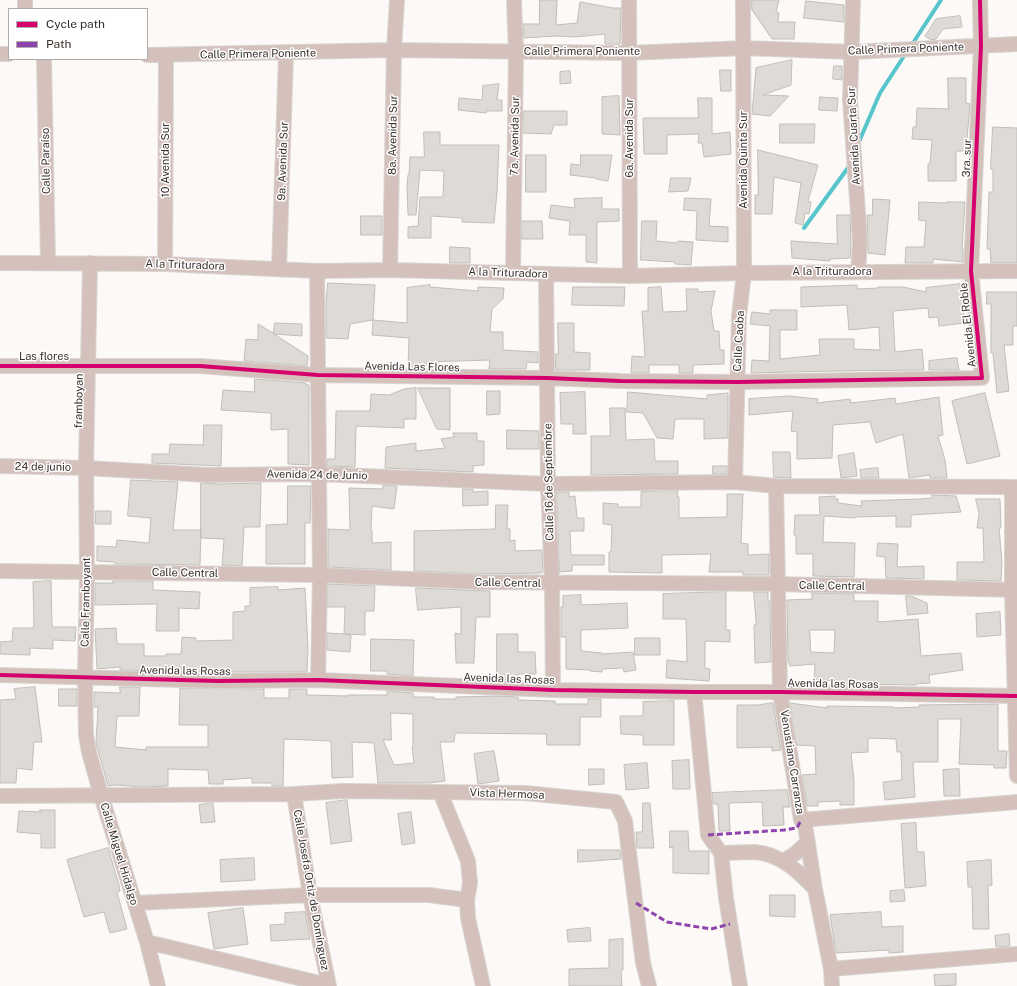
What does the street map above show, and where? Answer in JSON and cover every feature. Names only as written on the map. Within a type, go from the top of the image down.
[{"type":"street","name":"8a. Avenida Sur","points":[[390,270],[394,50],[397,0]]},
{"type":"street","name":"7a. Avenida Sur","points":[[513,272],[516,52],[514,0]]},
{"type":"street","name":"6a. Avenida Sur","points":[[629,0],[630,276]]},
{"type":"street","name":"Avenida Quinta Sur","points":[[743,0],[744,273]]},
{"type":"street","name":"Avenida Cuarta Sur","points":[[853,0],[850,100],[860,242],[858,272]]},
{"type":"street","name":"3ra. sur","points":[[971,271],[981,46],[980,0]]},
{"type":"street","name":"Calle Primera Poniente","points":[[148,55],[286,54],[394,50],[629,53],[744,48],[852,52],[1017,44]]},
{"type":"street","name":"9a. Avenida Sur","points":[[279,269],[286,54]]},
{"type":"street","name":"10 Avenida Sur","points":[[165,264],[166,56]]},
{"type":"street","name":"Calle Paraíso","points":[[44,60],[48,263]]},
{"type":"street","name":"A la Trituradora","points":[[0,263],[165,264],[317,271],[390,270],[630,276],[744,273],[1017,272]]},
{"type":"street","name":"framboyan","points":[[86,468],[90,264]]},
{"type":"street","points":[[317,271],[320,575],[318,680]]},
{"type":"street","name":"Avenida El Roble","points":[[971,271],[982,378]]},
{"type":"street","name":"Calle Caoba","points":[[735,482],[736,382],[739,316],[744,273]]},
{"type":"street","name":"Calle 16 de Septiembre","points":[[546,274],[548,484],[552,583],[553,690]]},
{"type":"street","name":"Las flores","points":[[0,366],[88,366]]},
{"type":"street","name":"Avenida Las Flores","points":[[88,366],[200,366],[318,375],[547,378],[620,381],[736,382],[982,378]]},
{"type":"street","name":"24 de junio","points":[[0,466],[86,468]]},
{"type":"street","name":"Avenida 24 de Junio","points":[[86,468],[208,475],[318,474],[548,484],[735,482],[776,486],[1014,487]]},
{"type":"street","name":"Calle Framboyant","points":[[86,468],[86,735],[89,752],[101,795]]},
{"type":"street","name":"Venustiano Carranza","points":[[776,486],[780,692],[801,820],[805,826],[815,889],[831,969],[832,986]]},
{"type":"street","points":[[1014,487],[1017,776]]},
{"type":"street","name":"Calle Central","points":[[0,571],[320,575],[477,582],[778,584],[1014,590]]},
{"type":"street","name":"Avenida las Rosas","points":[[0,675],[218,682],[318,680],[553,690],[1016,696]]},
{"type":"street","points":[[694,692],[708,835],[721,853],[726,898],[740,986]]},
{"type":"street","name":"Vista Hermosa","points":[[101,795],[294,794],[343,791],[525,793],[616,802],[624,821],[643,963],[649,986]]},
{"type":"street","points":[[440,792],[468,861],[470,883],[467,900],[468,918],[484,986]]},
{"type":"street","name":"Calle Josefa Ortiz de Domínguez","points":[[294,794],[310,895],[329,985]]},
{"type":"street","name":"Calle Miguel Hidalgo","points":[[0,796],[101,795],[147,942],[158,986]]},
{"type":"street","points":[[801,820],[1017,802]]},
{"type":"street","points":[[784,861],[808,842]]},
{"type":"street","points":[[721,853],[757,852],[784,861],[797,870],[815,889]]},
{"type":"street","points":[[135,903],[310,895],[430,895],[467,900]]},
{"type":"street","points":[[147,942],[329,985]]},
{"type":"street","points":[[831,969],[1017,954]]},
{"type":"building","points":[[540,0],[557,0],[556,25],[577,23],[580,2],[621,8],[620,44],[605,44],[605,34],[575,37],[556,36],[524,38],[523,24],[539,24]]},
{"type":"building","points":[[752,0],[779,0],[776,12],[779,13],[778,22],[795,22],[794,39],[772,39],[752,10]]},
{"type":"building","points":[[806,1],[844,5],[844,22],[804,18]]},
{"type":"building","points":[[960,16],[962,27],[943,29],[936,39],[931,40],[925,36],[936,19]]},
{"type":"building","points":[[792,60],[791,85],[763,95],[789,96],[770,116],[752,114],[756,68]]},
{"type":"building","points":[[834,66],[842,66],[842,80],[833,79]]},
{"type":"building","points":[[720,70],[731,70],[731,91],[721,91]]},
{"type":"building","points":[[570,71],[571,83],[560,84],[560,72]]},
{"type":"building","points":[[948,78],[966,78],[966,103],[970,104],[966,151],[956,151],[956,181],[928,181],[928,164],[930,164],[932,140],[912,139],[913,127],[916,127],[917,108],[948,109]]},
{"type":"building","points":[[499,84],[497,100],[502,100],[502,111],[487,111],[486,113],[458,110],[459,98],[482,100],[483,86]]},
{"type":"building","points":[[619,96],[620,135],[602,134],[602,97]]},
{"type":"building","points":[[820,97],[838,98],[837,111],[819,110]]},
{"type":"building","points":[[698,98],[712,98],[712,134],[730,132],[731,154],[704,157],[702,143],[698,143],[699,134],[667,135],[667,154],[644,154],[643,118],[698,118]]},
{"type":"building","points":[[524,111],[567,111],[567,125],[554,125],[551,134],[523,133]]},
{"type":"building","points":[[780,124],[815,124],[814,143],[780,143]]},
{"type":"building","points":[[993,127],[1017,128],[1017,263],[991,263],[990,249],[987,249],[989,192],[993,192],[993,169],[991,169]]},
{"type":"building","points":[[424,132],[440,132],[440,145],[499,145],[494,223],[462,222],[462,218],[431,216],[431,238],[408,238],[408,227],[418,226],[420,197],[443,197],[444,171],[420,170],[416,215],[408,215],[407,186],[410,157],[424,157]]},
{"type":"building","points":[[758,150],[818,165],[808,201],[811,202],[809,214],[805,213],[803,225],[795,223],[801,183],[774,177],[772,214],[755,214],[755,195],[758,195]]},
{"type":"building","points":[[526,155],[546,155],[546,192],[526,192]]},
{"type":"building","points":[[581,155],[612,155],[608,181],[570,175],[571,164],[580,165]]},
{"type":"building","points":[[671,178],[691,178],[688,191],[669,192]]},
{"type":"building","points":[[602,198],[602,209],[619,209],[619,221],[597,222],[597,263],[586,262],[586,235],[569,235],[570,221],[549,218],[551,205],[575,208],[574,199]]},
{"type":"building","points":[[685,198],[711,199],[709,226],[728,227],[728,242],[696,240],[697,211],[684,210]]},
{"type":"building","points":[[873,199],[890,200],[885,255],[868,253],[867,215],[872,215]]},
{"type":"building","points":[[919,202],[965,202],[962,249],[963,262],[933,259],[933,263],[905,263],[906,247],[924,247],[926,221],[919,220]]},
{"type":"building","points":[[837,215],[850,215],[850,258],[830,259],[830,261],[792,258],[791,241],[837,244]]},
{"type":"building","points":[[361,216],[382,216],[382,235],[361,235]]},
{"type":"building","points":[[522,221],[542,221],[543,239],[522,239]]},
{"type":"building","points":[[642,221],[657,221],[656,241],[677,243],[678,241],[693,242],[691,265],[675,264],[675,262],[641,260]]},
{"type":"building","points":[[450,247],[470,248],[470,263],[450,263]]},
{"type":"building","points":[[328,283],[375,285],[373,320],[350,324],[348,339],[326,338],[326,304]]},
{"type":"building","points":[[960,284],[965,323],[939,326],[938,317],[929,318],[928,308],[893,311],[895,352],[922,349],[924,370],[751,373],[752,360],[769,361],[770,326],[750,324],[752,312],[770,314],[770,310],[797,310],[797,330],[780,330],[780,359],[820,355],[819,339],[854,339],[854,349],[880,350],[879,327],[849,330],[847,305],[801,307],[801,287],[857,285],[857,289],[903,287],[926,292],[926,288]]},
{"type":"building","points":[[430,285],[430,287],[478,291],[478,287],[504,288],[503,299],[492,309],[490,332],[503,332],[503,350],[538,352],[538,363],[527,362],[526,369],[489,369],[490,360],[426,362],[426,366],[408,367],[409,338],[372,335],[373,320],[407,323],[407,288]]},
{"type":"building","points":[[573,287],[625,287],[624,306],[572,305]]},
{"type":"building","points":[[661,287],[663,312],[687,311],[686,289],[698,289],[698,292],[715,291],[711,311],[714,331],[719,331],[720,350],[724,350],[724,364],[693,365],[693,373],[679,373],[679,365],[649,365],[649,373],[631,373],[632,356],[645,357],[642,311],[648,311],[648,288]]},
{"type":"building","points":[[987,292],[1017,292],[1017,326],[1013,326],[1013,345],[1004,345],[1009,391],[997,393],[993,353],[991,353],[991,304],[987,304]]},
{"type":"building","points":[[275,323],[302,324],[302,336],[274,334],[308,356],[307,366],[244,361],[246,339],[258,340],[258,324],[273,333]]},
{"type":"building","points":[[558,323],[574,323],[574,352],[590,353],[590,370],[556,370],[555,354],[558,354]]},
{"type":"building","points":[[957,358],[959,370],[929,370],[929,361]]},
{"type":"building","points":[[255,379],[306,383],[306,385],[309,385],[309,465],[288,464],[288,429],[271,430],[271,413],[221,410],[223,390],[254,392]]},
{"type":"building","points":[[416,388],[416,419],[404,419],[404,428],[356,426],[355,467],[327,466],[327,459],[335,459],[336,411],[370,411],[371,394],[389,395],[404,389]]},
{"type":"building","points":[[418,388],[450,388],[450,430],[437,429]]},
{"type":"building","points":[[487,391],[500,391],[500,414],[487,415]]},
{"type":"building","points":[[585,392],[586,434],[573,434],[573,424],[561,424],[560,393]]},
{"type":"building","points":[[628,392],[707,399],[707,395],[728,393],[728,438],[704,439],[704,419],[675,419],[673,439],[657,438],[643,413],[627,412]]},
{"type":"building","points":[[985,393],[1000,456],[967,464],[952,401]]},
{"type":"building","points":[[789,396],[818,399],[817,403],[850,399],[851,403],[895,398],[896,404],[939,397],[943,435],[938,436],[945,460],[947,478],[930,478],[930,475],[909,478],[903,434],[876,443],[870,422],[833,425],[832,458],[797,459],[797,432],[791,431],[793,411],[749,415],[749,399]]},
{"type":"building","points":[[610,408],[625,408],[626,440],[654,439],[655,461],[678,461],[678,474],[591,475],[591,436],[610,436]]},
{"type":"building","points":[[204,425],[222,425],[221,466],[152,463],[152,454],[169,454],[170,444],[203,445]]},
{"type":"building","points":[[507,430],[539,431],[539,449],[507,449]]},
{"type":"building","points":[[453,433],[477,433],[477,441],[484,441],[484,465],[473,466],[473,472],[385,468],[386,447],[416,443],[416,451],[445,448],[441,439],[454,437]]},
{"type":"building","points":[[773,452],[790,452],[791,478],[774,477]]},
{"type":"building","points":[[854,453],[857,476],[841,478],[838,456]]},
{"type":"building","points":[[713,466],[727,466],[727,474],[713,474]]},
{"type":"building","points":[[878,468],[879,478],[861,478],[860,470]]},
{"type":"building","points":[[131,480],[178,482],[173,530],[201,530],[200,565],[115,564],[115,562],[97,561],[97,546],[116,547],[117,540],[149,543],[151,518],[128,516]]},
{"type":"building","points":[[201,483],[261,483],[260,527],[244,527],[242,566],[222,565],[224,539],[201,538]]},
{"type":"building","points":[[383,485],[397,486],[394,509],[372,506],[372,543],[391,542],[391,570],[328,567],[328,529],[350,530],[349,488],[383,489]]},
{"type":"building","points":[[288,486],[311,486],[310,523],[305,523],[305,564],[266,564],[266,525],[287,524]]},
{"type":"building","points":[[463,489],[473,489],[473,492],[488,491],[488,505],[463,506]]},
{"type":"building","points":[[678,491],[677,497],[679,497],[679,518],[727,517],[727,494],[743,494],[741,543],[748,544],[748,555],[769,554],[769,575],[743,575],[743,572],[709,572],[711,554],[662,555],[662,573],[609,572],[609,552],[611,552],[612,525],[603,524],[603,503],[618,504],[618,507],[641,507],[641,492]]},
{"type":"building","points":[[557,492],[569,492],[569,497],[575,496],[577,518],[584,518],[584,531],[570,531],[571,555],[604,555],[604,565],[572,565],[572,571],[560,572]]},
{"type":"building","points":[[932,495],[956,496],[961,512],[911,515],[911,527],[896,527],[896,516],[855,518],[824,516],[823,542],[855,543],[854,577],[813,576],[813,554],[796,554],[796,535],[794,535],[795,515],[820,515],[819,497],[835,496],[835,499],[838,499],[838,503],[862,506],[861,501],[932,498]]},
{"type":"building","points":[[976,499],[1000,499],[1001,528],[999,528],[1002,562],[1001,581],[957,580],[957,562],[984,562],[983,528],[977,528],[979,514]]},
{"type":"building","points":[[496,505],[508,505],[507,529],[510,529],[510,541],[515,540],[515,551],[542,550],[543,572],[477,574],[414,571],[414,531],[495,529]]},
{"type":"building","points":[[96,511],[111,511],[111,524],[96,524]]},
{"type":"building","points":[[878,543],[898,544],[897,567],[924,566],[924,579],[886,578],[885,557],[877,556]]},
{"type":"building","points":[[51,581],[52,625],[53,627],[76,627],[75,641],[53,640],[53,649],[30,648],[30,655],[0,654],[0,642],[12,641],[13,628],[33,628],[33,582]]},
{"type":"building","points":[[113,581],[153,581],[153,590],[200,592],[199,609],[179,608],[179,631],[156,631],[157,604],[95,605],[95,583],[113,583]]},
{"type":"building","points":[[328,584],[375,586],[374,611],[365,611],[365,635],[345,634],[351,635],[350,652],[327,650],[327,633],[344,634],[345,607],[328,607]]},
{"type":"building","points":[[278,587],[278,590],[305,588],[308,649],[307,672],[120,670],[120,667],[97,669],[95,629],[116,628],[117,644],[144,644],[144,656],[181,654],[182,637],[196,638],[196,641],[233,640],[233,612],[245,611],[245,606],[250,606],[250,588]]},
{"type":"building","points":[[416,588],[490,591],[490,617],[476,617],[474,663],[456,663],[455,633],[461,634],[461,607],[418,610]]},
{"type":"building","points":[[726,592],[726,630],[730,630],[730,642],[705,641],[705,668],[710,669],[709,681],[666,678],[667,660],[687,662],[686,619],[663,619],[663,594]]},
{"type":"building","points":[[754,592],[768,592],[768,601],[770,601],[771,662],[755,663],[754,625],[756,625]]},
{"type":"building","points":[[812,593],[854,594],[854,601],[878,601],[878,622],[918,619],[921,656],[961,653],[963,670],[929,675],[930,683],[916,685],[835,684],[835,681],[814,680],[815,664],[790,666],[788,662],[787,600],[812,599]],"holes":[[[810,630],[835,630],[834,653],[811,652]]]},
{"type":"building","points":[[581,595],[581,605],[627,603],[628,628],[581,630],[581,651],[602,654],[633,652],[636,670],[624,672],[623,668],[602,669],[602,672],[566,669],[566,637],[561,637],[561,607],[563,607],[563,596]]},
{"type":"building","points":[[906,596],[911,596],[927,603],[928,613],[908,615]]},
{"type":"building","points":[[1000,612],[1001,635],[977,637],[976,614]]},
{"type":"building","points":[[497,634],[518,634],[518,652],[535,652],[536,674],[518,674],[518,680],[497,679]]},
{"type":"building","points":[[635,638],[660,638],[660,655],[635,655]]},
{"type":"building","points":[[371,639],[414,640],[413,676],[387,674],[387,671],[371,671]]},
{"type":"building","points":[[35,687],[42,742],[34,742],[32,770],[17,768],[16,783],[0,783],[0,700],[16,699],[14,689]]},
{"type":"building","points":[[120,687],[140,687],[139,716],[117,716],[115,747],[146,750],[146,747],[208,747],[208,725],[179,725],[180,688],[264,689],[264,698],[289,698],[289,689],[307,689],[307,695],[387,695],[387,691],[413,693],[413,697],[434,697],[434,699],[496,696],[518,697],[518,700],[555,701],[555,704],[588,704],[588,699],[601,699],[601,717],[580,717],[580,745],[547,745],[546,734],[455,733],[454,742],[440,742],[445,781],[430,783],[378,783],[374,743],[352,742],[353,777],[332,778],[331,741],[284,739],[283,786],[272,786],[272,783],[252,783],[252,778],[223,780],[223,784],[209,784],[208,770],[168,769],[168,786],[108,786],[96,743],[98,707],[94,707],[94,692],[120,693]],"holes":[[[391,713],[413,714],[412,747],[414,763],[394,765],[383,740],[391,740]]]},
{"type":"building","points":[[59,689],[77,689],[77,706],[59,706]]},
{"type":"building","points":[[674,701],[674,745],[643,745],[643,735],[621,734],[620,716],[643,716],[643,702]]},
{"type":"building","points":[[773,703],[781,750],[772,751],[772,747],[737,748],[737,705]]},
{"type":"building","points":[[790,703],[827,708],[827,706],[894,708],[919,707],[919,705],[998,704],[998,751],[1007,751],[1006,768],[994,768],[994,765],[959,764],[961,719],[938,719],[938,762],[913,762],[915,797],[885,800],[883,782],[902,780],[901,752],[897,752],[896,739],[868,738],[868,752],[851,753],[854,781],[854,805],[840,805],[840,801],[818,802],[818,806],[807,806],[802,775],[816,774],[815,746],[797,745]]},
{"type":"building","points":[[494,751],[499,781],[478,784],[474,754]]},
{"type":"building","points":[[689,760],[690,789],[673,789],[672,761]]},
{"type":"building","points":[[647,763],[649,788],[626,790],[624,765]]},
{"type":"building","points":[[589,769],[604,769],[604,784],[589,785]]},
{"type":"building","points":[[959,769],[960,796],[944,796],[943,770]]},
{"type":"building","points":[[787,790],[790,807],[783,807],[784,825],[763,826],[762,802],[729,803],[730,831],[719,831],[718,804],[713,804],[712,793]]},
{"type":"building","points":[[347,800],[352,841],[331,844],[326,803]]},
{"type":"building","points":[[213,803],[215,822],[201,823],[199,805]]},
{"type":"building","points":[[643,803],[650,803],[654,848],[637,848],[636,832],[642,832]]},
{"type":"building","points":[[40,810],[55,810],[55,848],[41,848],[41,834],[17,832],[19,811],[40,812]]},
{"type":"building","points":[[411,812],[415,843],[402,845],[398,814]]},
{"type":"building","points":[[916,823],[917,852],[924,852],[926,886],[905,888],[901,824]]},
{"type":"building","points":[[670,831],[688,831],[689,851],[709,851],[709,874],[673,873],[673,847],[670,848]]},
{"type":"building","points":[[108,848],[119,885],[120,891],[117,892],[127,929],[110,933],[104,912],[84,917],[67,860]]},
{"type":"building","points":[[578,850],[620,850],[621,859],[578,862]]},
{"type":"building","points":[[254,858],[255,880],[221,882],[220,860]]},
{"type":"building","points":[[991,860],[992,885],[988,886],[989,929],[973,929],[972,887],[968,887],[967,862]]},
{"type":"building","points":[[904,890],[905,901],[890,902],[890,891]]},
{"type":"building","points":[[770,895],[795,895],[795,917],[770,916]]},
{"type":"building","points":[[243,908],[248,944],[214,949],[208,913]]},
{"type":"building","points":[[305,912],[310,939],[271,941],[270,925],[285,924],[285,913]]},
{"type":"building","points":[[881,912],[882,927],[903,926],[903,952],[889,953],[889,950],[836,953],[830,915]]},
{"type":"building","points":[[590,928],[591,941],[568,942],[567,930]]},
{"type":"building","points":[[1009,934],[1010,946],[996,947],[995,936]]},
{"type":"building","points":[[623,939],[623,970],[621,970],[622,986],[569,986],[569,969],[609,968],[609,940]]},
{"type":"building","points":[[956,974],[956,985],[935,986],[934,975]]},
{"type":"waterway","points":[[911,46],[941,0]]},
{"type":"waterway","points":[[858,144],[880,93],[906,53]]},
{"type":"waterway","points":[[804,228],[850,165]]},
{"type":"marked path","points":[[708,835],[797,828],[801,820]]},
{"type":"marked path","points":[[636,903],[667,922],[711,929],[730,924]]},
{"type":"cycle path","points":[[0,366],[200,366],[318,375],[547,378],[620,381],[737,382],[982,378],[971,271],[981,46],[980,0]]},
{"type":"cycle path","points":[[0,675],[218,681],[318,680],[553,690],[1017,696]]}]
